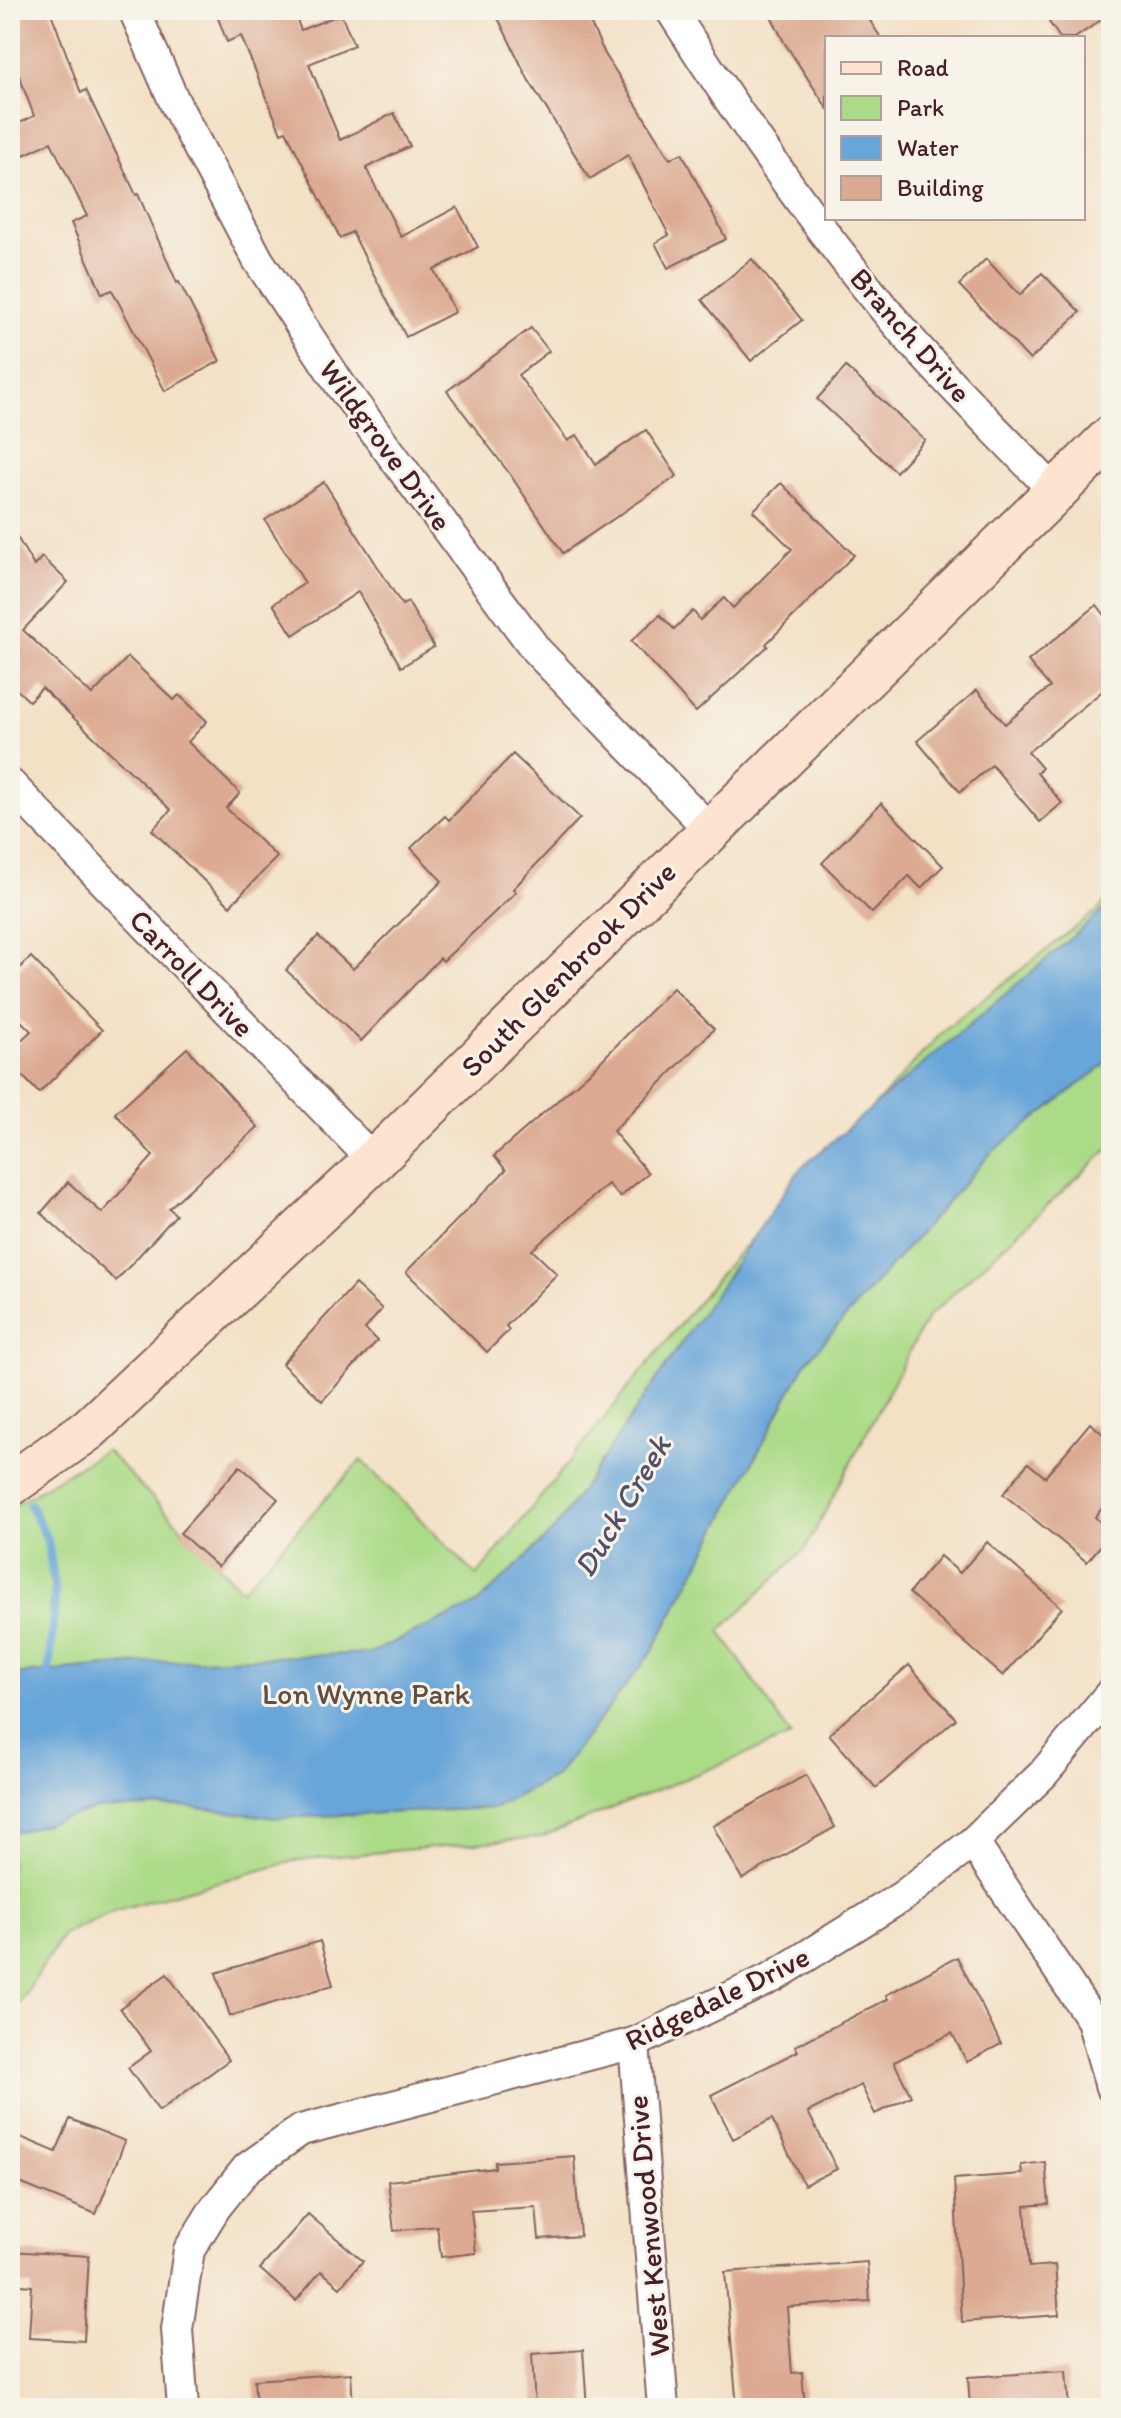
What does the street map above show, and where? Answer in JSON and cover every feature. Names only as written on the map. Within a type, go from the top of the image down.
[{"type":"street","name":"Wildgrove Drive","points":[[134,10],[175,103],[258,260],[341,386],[537,651],[710,830]]},
{"type":"street","name":"Branch Drive","points":[[671,10],[752,136],[823,231],[909,338],[1055,492]]},
{"type":"street","name":"South Glenbrook Drive","points":[[10,1485],[89,1429],[374,1161],[1111,437]]},
{"type":"street","name":"Carroll Drive","points":[[10,784],[374,1161]]},
{"type":"street","name":"Ridgedale Drive","points":[[183,2408],[177,2329],[189,2250],[215,2208],[247,2168],[301,2130],[634,2043],[773,1977],[903,1896],[973,1842],[1043,1774],[1111,1693]]},
{"type":"street","points":[[973,1842],[1092,2020],[1111,2087]]},
{"type":"street","name":"West Kenwood Drive","points":[[634,2043],[663,2408]]},
{"type":"green space","name":"Lon Wynne Park","points":[[1111,895],[1111,1146],[927,1318],[806,1548],[720,1631],[791,1736],[541,1837],[298,1860],[116,1910],[63,1934],[10,2019],[10,1508],[106,1450],[242,1590],[361,1460],[477,1576],[730,1262],[946,1028],[1099,909]]},
{"type":"water","name":"Duck Creek","points":[[1111,904],[1111,1060],[991,1153],[806,1362],[652,1652],[556,1776],[495,1808],[278,1818],[181,1806],[97,1809],[10,1834],[10,1675],[153,1662],[370,1653],[477,1604],[554,1530],[800,1169]]},
{"type":"building","points":[[10,10],[50,10],[81,93],[86,90],[138,194],[177,283],[220,361],[165,391],[112,290],[102,294],[71,223],[87,216],[51,142],[24,155],[11,127],[34,116],[10,51]]},
{"type":"building","points":[[215,10],[304,10],[295,15],[301,30],[341,14],[354,45],[309,64],[340,140],[394,113],[410,146],[366,168],[401,237],[457,207],[478,247],[434,270],[455,312],[406,337],[352,232],[340,238],[286,131],[281,133],[241,36],[227,42]]},
{"type":"building","points":[[494,10],[584,10],[605,54],[670,159],[682,153],[726,239],[668,268],[655,243],[669,235],[628,155],[590,179],[528,79]]},
{"type":"building","points":[[768,10],[863,10],[880,36],[825,36],[825,105],[784,42]]},
{"type":"building","points":[[1041,10],[1111,10],[1078,36],[1059,36]]},
{"type":"building","points":[[752,259],[802,320],[751,361],[702,300]]},
{"type":"building","points":[[986,259],[1020,295],[1042,273],[1080,312],[1030,360],[959,285]]},
{"type":"building","points":[[531,328],[549,351],[518,375],[568,441],[577,435],[596,464],[646,430],[677,476],[563,553],[509,473],[447,391]]},
{"type":"building","points":[[846,367],[925,440],[896,472],[817,399]]},
{"type":"building","points":[[324,482],[402,605],[408,602],[434,647],[401,667],[358,592],[293,635],[273,604],[305,583],[265,520]]},
{"type":"building","points":[[781,483],[854,555],[766,644],[768,646],[696,712],[631,641],[660,615],[674,629],[693,611],[700,620],[724,598],[733,608],[792,549],[753,511]]},
{"type":"building","points":[[10,525],[34,566],[42,557],[68,582],[23,630],[92,695],[128,657],[174,700],[179,695],[207,721],[188,742],[240,793],[226,808],[277,857],[230,906],[152,830],[171,810],[42,688],[29,701],[10,683]]},
{"type":"building","points":[[1097,605],[1111,623],[1111,684],[1028,752],[1042,768],[1037,773],[1062,803],[1040,822],[992,765],[960,792],[917,741],[977,690],[1005,724],[1050,687],[1028,661]]},
{"type":"building","points":[[513,754],[580,818],[513,889],[516,892],[443,961],[440,958],[361,1041],[286,970],[318,936],[353,969],[442,881],[411,848],[445,816],[449,820]]},
{"type":"building","points":[[881,803],[943,866],[921,888],[909,876],[872,913],[822,863]]},
{"type":"building","points":[[31,957],[102,1030],[39,1093],[10,1063],[10,1051],[31,1031],[10,1010],[10,978]]},
{"type":"building","points":[[673,988],[714,1029],[613,1131],[648,1173],[620,1197],[608,1184],[532,1250],[557,1274],[506,1326],[509,1330],[487,1352],[406,1272],[506,1170],[494,1156],[588,1074]]},
{"type":"building","points":[[187,1048],[258,1127],[169,1208],[176,1215],[116,1281],[41,1213],[68,1182],[102,1213],[153,1156],[115,1113]]},
{"type":"building","points":[[355,1284],[382,1309],[365,1329],[377,1341],[322,1401],[282,1364]]},
{"type":"building","points":[[1090,1423],[1111,1441],[1111,1497],[1095,1517],[1111,1533],[1087,1562],[1003,1494],[1028,1463],[1045,1477]]},
{"type":"building","points":[[240,1466],[278,1499],[218,1567],[180,1533]]},
{"type":"building","points":[[987,1542],[1062,1608],[1003,1676],[909,1593],[940,1556],[960,1573]]},
{"type":"building","points":[[909,1665],[956,1719],[876,1788],[829,1734]]},
{"type":"building","points":[[806,1775],[835,1827],[742,1879],[713,1826]]},
{"type":"building","points":[[320,1941],[333,1985],[230,2016],[216,1973]]},
{"type":"building","points":[[957,1957],[1001,2044],[967,2062],[952,2033],[894,2062],[911,2096],[875,2114],[861,2085],[808,2112],[837,2169],[804,2185],[772,2119],[733,2139],[711,2095],[798,2051],[795,2046],[888,1999],[886,1995]]},
{"type":"building","points":[[167,1974],[229,2060],[159,2111],[128,2068],[151,2051],[120,2008]]},
{"type":"building","points":[[70,2119],[125,2141],[96,2214],[10,2179],[10,2148],[16,2135],[56,2152]]},
{"type":"building","points":[[574,2156],[580,2236],[539,2239],[536,2207],[471,2211],[476,2253],[441,2257],[437,2226],[394,2231],[388,2181],[495,2168],[495,2162]]},
{"type":"building","points":[[1045,2162],[1049,2204],[1025,2206],[1029,2267],[1055,2265],[1059,2315],[962,2322],[954,2179],[1022,2174],[1021,2165]]},
{"type":"building","points":[[308,2214],[363,2261],[340,2287],[321,2271],[296,2301],[260,2269]]},
{"type":"building","points":[[10,2251],[89,2256],[84,2341],[29,2338],[32,2286],[10,2284]]},
{"type":"building","points":[[867,2262],[870,2301],[787,2307],[792,2373],[802,2372],[805,2408],[737,2408],[725,2272]]},
{"type":"building","points":[[583,2350],[587,2408],[535,2408],[532,2354]]},
{"type":"building","points":[[1066,2371],[1069,2408],[970,2408],[968,2377]]},
{"type":"building","points":[[351,2373],[353,2408],[256,2408],[254,2380]]},
{"type":"waterway","points":[[30,1505],[48,1541],[55,1591],[48,1684]]}]
